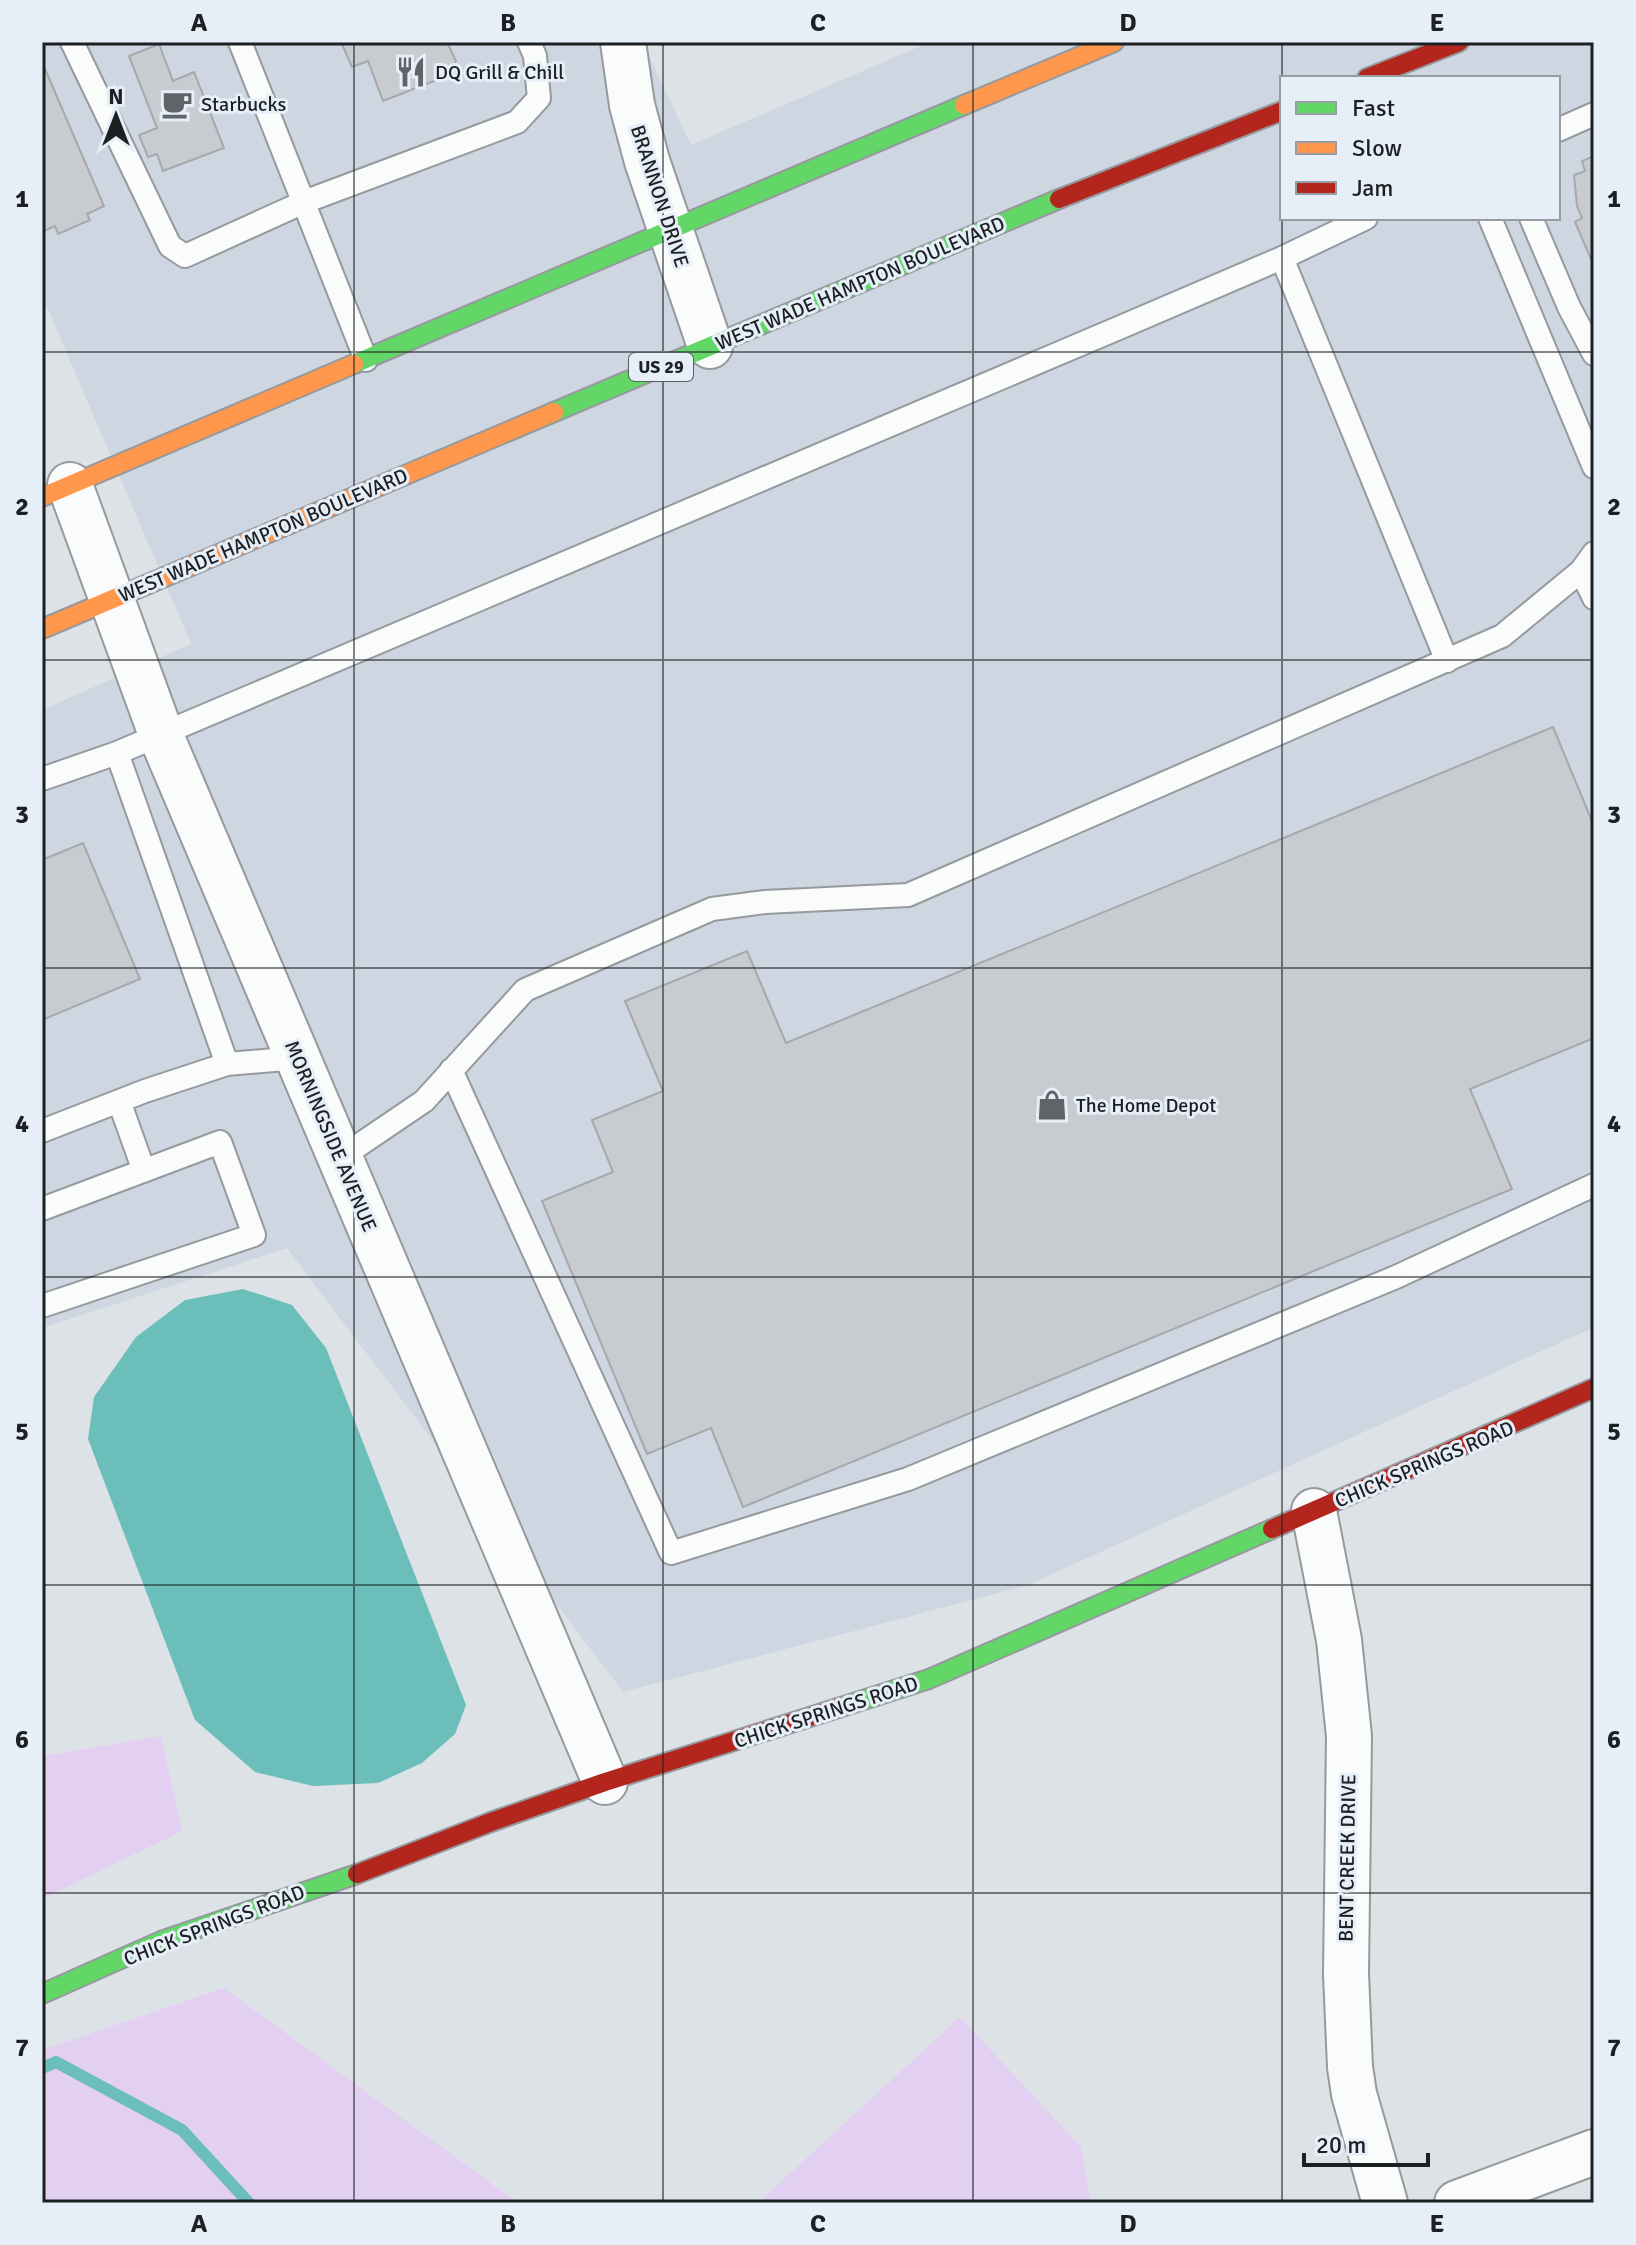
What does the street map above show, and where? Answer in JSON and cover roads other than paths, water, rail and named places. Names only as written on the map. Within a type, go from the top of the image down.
[{"type":"main road","points":[[56,491],[1114,42]]},
{"type":"main road","points":[[1372,76],[1459,42]]},
{"type":"main road","name":"WEST WADE HAMPTON BOULEVARD","points":[[42,629],[1024,213],[1280,112]]},
{"type":"main road","name":"CHICK SPRINGS ROAD","points":[[42,1994],[161,1941],[388,1864],[491,1822],[605,1782],[929,1679],[1594,1388]]},
{"type":"street","name":"BRANNON DRIVE","points":[[623,42],[632,105],[710,346]]},
{"type":"street","name":"MORNINGSIDE AVENUE","points":[[56,491],[112,599],[161,736],[605,1782]]},
{"type":"street","name":"BENT CREEK DRIVE","points":[[1314,1511],[1339,1640],[1349,1736],[1346,1974],[1350,2067],[1354,2094],[1385,2203]]},
{"type":"street","points":[[1457,2203],[1594,2152]]},
{"type":"lane","points":[[72,42],[170,246],[185,256],[304,202],[517,122],[539,98],[535,56],[529,42]]},
{"type":"lane","points":[[240,42],[366,360]]},
{"type":"lane","points":[[1560,129],[1594,114]]},
{"type":"lane","points":[[42,779],[161,736],[1282,258],[1362,220]]},
{"type":"lane","points":[[1491,220],[1594,467]]},
{"type":"lane","points":[[1532,220],[1569,307],[1594,354]]},
{"type":"lane","points":[[1282,258],[1447,661]]},
{"type":"lane","points":[[340,1158],[424,1101],[525,990],[712,909],[765,902],[908,895],[1502,636],[1581,571],[1594,553]]},
{"type":"lane","points":[[1581,571],[1594,598]]},
{"type":"lane","points":[[117,753],[227,1064]]},
{"type":"lane","points":[[42,1131],[227,1064],[297,1058]]},
{"type":"lane","points":[[451,1070],[671,1553],[908,1479],[1396,1277],[1594,1185]]},
{"type":"lane","points":[[119,1101],[144,1171]]},
{"type":"lane","points":[[42,1209],[220,1142],[254,1235],[42,1306]]},
{"type":"water","points":[[243,1289],[292,1305],[326,1348],[466,1705],[455,1734],[422,1763],[378,1783],[313,1786],[255,1772],[195,1720],[88,1439],[94,1397],[136,1337],[185,1300]]},
{"type":"waterway","points":[[42,2068],[56,2062],[182,2130],[249,2203]]},
{"type":"place","name":"DQ Grill & Chill","points":[[411,72]]},
{"type":"place","name":"Starbucks","points":[[177,104]]},
{"type":"place","name":"The Home Depot","points":[[1052,1105]]}]
